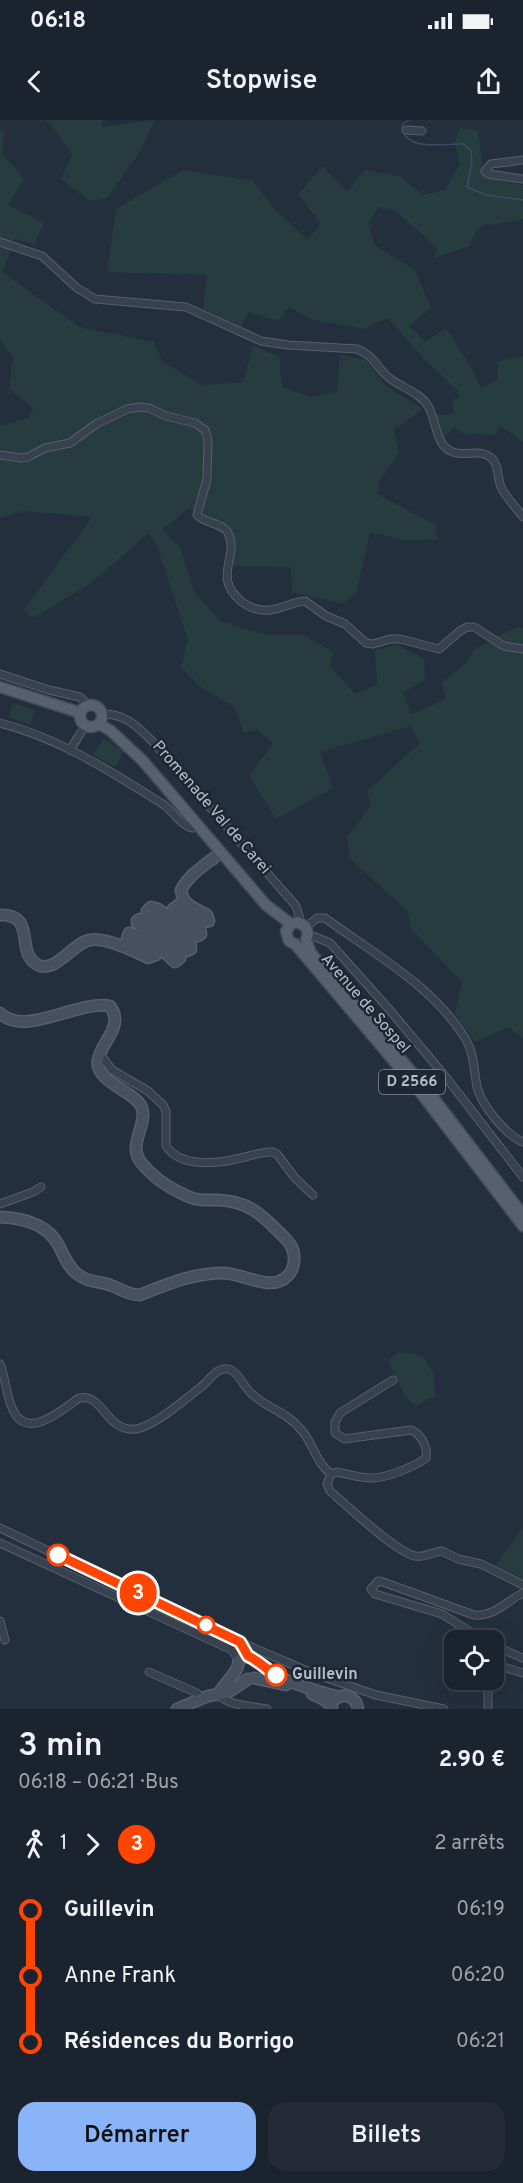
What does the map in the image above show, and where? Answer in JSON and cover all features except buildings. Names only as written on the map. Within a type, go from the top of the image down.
[{"type":"main road","points":[[0,687],[85,709],[98,708],[101,719],[94,727],[85,726],[81,721],[85,709]]},
{"type":"main road","name":"Avenue de Sospel","points":[[101,719],[143,761],[192,823],[215,857],[264,911],[300,930]]},
{"type":"main road","name":"Avenue de Sospel","points":[[192,823],[199,825],[266,905],[300,930],[310,953],[432,1096],[519,1210],[523,1226]]},
{"type":"main road","points":[[295,945],[301,944],[300,930]]},
{"type":"main road","name":"Avenue de Sospel","points":[[300,930],[287,938],[519,1210]]},
{"type":"street","points":[[406,129],[422,131]]},
{"type":"street","points":[[523,160],[491,164],[485,171],[488,174],[523,179]]},
{"type":"street","points":[[0,242],[42,256],[77,288],[95,299],[186,307],[261,340],[288,345],[357,349],[365,353],[372,357],[388,377],[425,401],[440,441],[447,450],[453,453],[482,453],[495,462],[501,485],[523,517]]},
{"type":"street","points":[[0,455],[21,458],[45,448],[63,446],[96,424],[127,409],[139,407],[195,423],[206,430],[208,440],[207,479],[197,515],[202,521],[221,527],[228,533],[230,546],[228,584],[236,597],[248,607],[271,610],[305,601],[326,616],[345,624],[366,643],[373,644],[390,639],[400,639],[439,649],[460,631],[467,627],[474,627],[504,646],[523,650]]},
{"type":"street","points":[[0,674],[49,690],[80,697],[85,709]]},
{"type":"street","name":"Promenade Val de Carei","points":[[101,719],[115,714],[138,726],[296,906],[300,930]]},
{"type":"street","name":"Avenue de Sospel","points":[[0,723],[38,734],[70,750],[165,805],[187,827],[192,823]]},
{"type":"street","points":[[70,750],[85,726]]},
{"type":"street","points":[[0,915],[15,917],[21,924],[27,953],[41,967],[56,963],[82,942],[88,940],[104,941],[148,958],[156,955],[153,948],[130,942],[127,936],[132,933],[154,942],[175,962],[180,958],[165,938],[159,933],[140,927],[137,921],[140,919],[166,930],[183,949],[187,951],[191,949],[190,942],[172,924],[160,917],[148,914],[147,911],[151,907],[158,909],[195,935],[201,934],[200,928],[174,913],[174,909],[178,905],[202,922],[209,921],[207,915],[185,902],[181,890],[186,880],[215,857]]},
{"type":"street","points":[[300,930],[317,918],[325,918],[401,970],[440,1007],[465,1038],[476,1070],[480,1094],[508,1134],[523,1142]]},
{"type":"street","points":[[300,930],[330,943],[445,1076],[523,1178]]},
{"type":"street","points":[[0,1013],[10,1019],[33,1021],[70,1011],[110,1006],[115,1015],[113,1030],[100,1054],[98,1068],[102,1074],[133,1097],[142,1108],[143,1114],[135,1149],[138,1158],[166,1186],[189,1197],[228,1202],[256,1211],[291,1244],[295,1258],[293,1267],[286,1278],[274,1283],[232,1274],[212,1273],[196,1275],[140,1295],[127,1294],[113,1286],[87,1280],[75,1273],[63,1257],[56,1241],[41,1226],[0,1217]]},
{"type":"street","points":[[100,1054],[112,1070],[148,1091],[163,1105],[166,1111],[166,1146],[176,1157],[184,1160],[220,1162],[273,1152],[277,1154],[295,1179],[313,1195]]},
{"type":"street","points":[[0,1204],[41,1187]]},
{"type":"street","points":[[0,1364],[12,1409],[22,1421],[34,1424],[43,1422],[79,1398],[86,1397],[97,1402],[114,1424],[132,1429],[147,1425],[202,1386],[215,1373],[228,1368],[233,1370],[252,1395],[286,1414],[303,1432],[321,1465],[331,1474]]},
{"type":"street","points":[[393,1380],[340,1413],[335,1422],[335,1433],[344,1438],[411,1430],[420,1436],[427,1452],[426,1458],[419,1463],[380,1477],[371,1478],[337,1472],[331,1474],[327,1484],[330,1491],[372,1528],[410,1554],[424,1556],[442,1551],[458,1559],[481,1564],[523,1585]]},
{"type":"street","points":[[0,1528],[240,1642],[354,1693],[444,1709]]},
{"type":"street","points":[[0,1543],[232,1650],[258,1673],[227,1693],[177,1709]]},
{"type":"street","points":[[467,1630],[442,1614],[375,1594],[371,1589],[373,1584],[378,1581],[383,1582],[474,1615],[483,1616],[523,1593]]},
{"type":"street","points":[[0,1621],[5,1640]]},
{"type":"street","points":[[240,1642],[248,1662],[334,1704]]},
{"type":"street","points":[[504,1650],[523,1658]]},
{"type":"street","points":[[209,1697],[248,1662],[268,1653]]},
{"type":"street","points":[[248,1662],[239,1675],[267,1680],[334,1704]]},
{"type":"street","points":[[504,1667],[523,1673]]},
{"type":"street","points":[[149,1672],[209,1697],[267,1709]]},
{"type":"street","points":[[488,1690],[488,1709]]},
{"type":"street","points":[[334,1704],[354,1693]]},
{"type":"street","points":[[354,1693],[358,1709]]},
{"type":"green space","points":[[45,120],[102,120],[102,127],[155,120],[139,153],[108,197],[90,201],[61,179],[72,154]]},
{"type":"green space","points":[[459,128],[478,130],[484,177],[523,185],[523,219],[493,225],[486,224],[476,231],[469,246],[434,258],[437,248],[396,211],[379,207],[368,223],[375,245],[415,270],[431,308],[409,326],[425,342],[446,328],[471,367],[481,388],[497,380],[498,361],[523,356],[523,442],[500,426],[495,435],[464,434],[454,427],[444,437],[435,415],[453,414],[453,400],[459,398],[458,391],[423,358],[389,319],[384,319],[364,329],[310,319],[289,307],[278,321],[248,312],[242,327],[203,309],[207,275],[107,272],[116,209],[183,170],[253,181],[274,208],[307,240],[321,224],[298,194],[323,166],[347,192],[365,170],[402,177],[422,195],[445,190],[460,164],[455,142]]},
{"type":"green space","points":[[0,129],[4,131],[3,154],[24,179],[8,205],[44,223],[34,245],[15,238],[2,272],[79,327],[154,342],[162,361],[201,385],[243,382],[253,345],[279,357],[282,387],[311,397],[337,392],[340,355],[366,360],[385,385],[423,409],[394,430],[399,453],[379,481],[378,494],[435,525],[438,539],[411,541],[370,532],[357,591],[343,604],[292,592],[291,567],[232,566],[228,528],[189,508],[163,529],[180,548],[194,591],[221,622],[268,635],[304,635],[333,652],[330,666],[355,694],[377,685],[375,650],[398,645],[424,659],[425,680],[403,692],[411,715],[445,699],[442,682],[464,665],[475,649],[502,634],[519,627],[523,628],[523,1039],[509,1027],[475,1042],[455,1014],[462,982],[411,929],[408,912],[349,857],[347,837],[371,806],[367,791],[420,743],[411,726],[320,752],[333,788],[276,819],[249,775],[273,744],[257,730],[244,733],[234,707],[202,688],[181,667],[188,640],[157,546],[149,533],[91,583],[33,618],[23,611],[92,517],[24,511],[0,518],[0,426],[29,418],[33,408],[9,389],[13,358],[0,340]]},
{"type":"green space","points":[[13,703],[35,710],[30,725],[8,717]]},
{"type":"green space","points":[[103,739],[124,751],[115,767],[93,755]]},
{"type":"green space","points":[[398,1352],[422,1355],[434,1374],[435,1396],[416,1406],[405,1396],[388,1361]]},
{"type":"green space","points":[[523,1527],[523,1580],[495,1566]]},
{"type":"waterway","points":[[409,120],[402,125],[404,134],[410,140],[427,145],[464,144],[471,151],[472,162],[467,187],[486,195],[523,200]]},
{"type":"bus line","name":"3","points":[[58,1555],[240,1642],[248,1656],[276,1675]]},
{"type":"place","name":"Guillevin","points":[[276,1675]]}]
